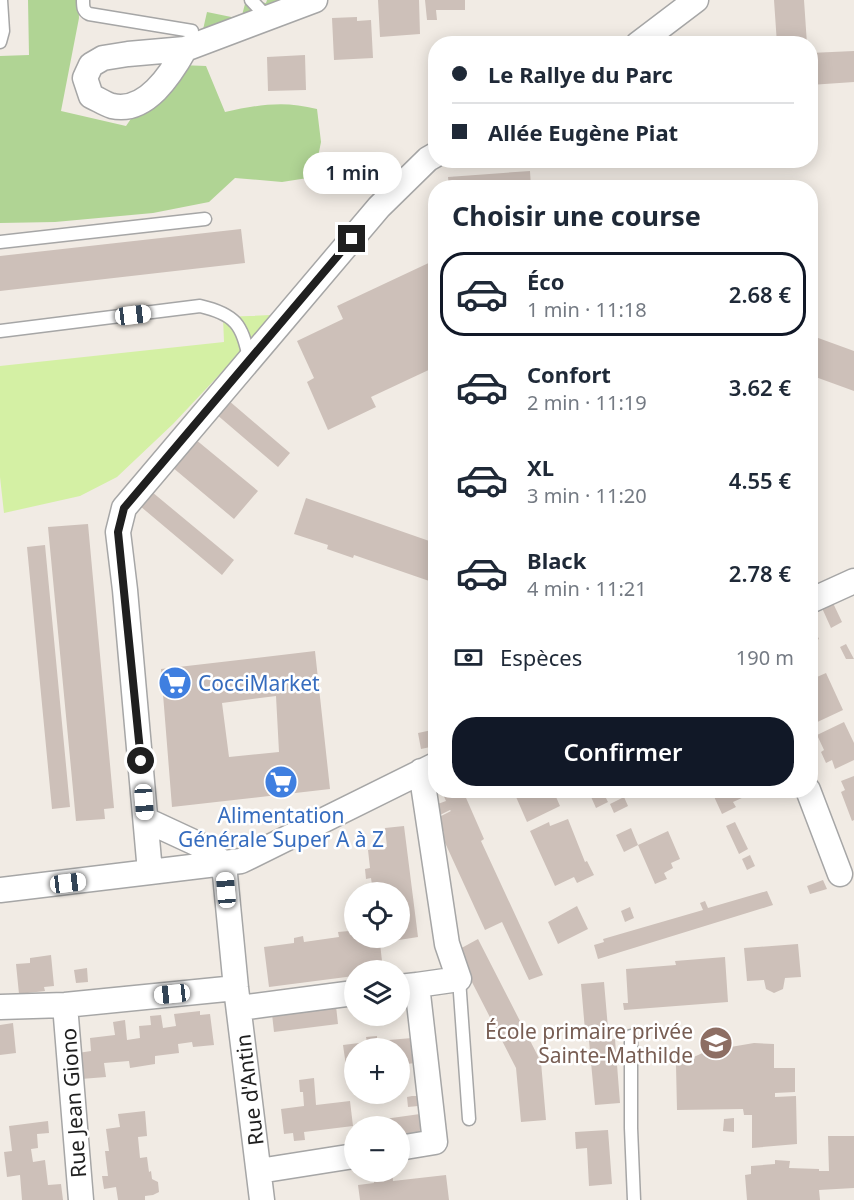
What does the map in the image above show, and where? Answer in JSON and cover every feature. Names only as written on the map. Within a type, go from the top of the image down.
[{"type":"street","points":[[189,40],[315,0]]},
{"type":"street","points":[[649,36],[696,0]]},
{"type":"street","points":[[150,872],[118,532],[124,508],[379,207],[428,159]]},
{"type":"street","points":[[818,597],[854,581]]},
{"type":"street","points":[[0,890],[241,861],[428,768]]},
{"type":"street","points":[[410,986],[459,979],[447,944],[431,798]]},
{"type":"street","points":[[811,798],[840,874]]},
{"type":"street","points":[[146,820],[202,846],[224,864]]},
{"type":"street","name":"Rue d'Antin","points":[[224,864],[237,998],[262,1200]]},
{"type":"street","name":"Rue d'Antin","points":[[237,998],[344,993]]},
{"type":"street","name":"Rue Jean Giono","points":[[0,1007],[237,998]]},
{"type":"street","points":[[410,998],[435,1142],[410,1146]]},
{"type":"street","name":"Rue Jean Giono","points":[[65,1005],[81,1200]]},
{"type":"street","name":"Rue d'Antin","points":[[259,1171],[344,1158]]},
{"type":"lane","points":[[0,42],[3,32],[1,0]]},
{"type":"lane","points":[[83,0],[82,7],[89,14],[189,40]]},
{"type":"lane","points":[[251,0],[267,17]]},
{"type":"lane","points":[[0,242],[205,219]]},
{"type":"lane","points":[[0,331],[200,306],[219,310],[233,320],[245,336],[249,361]]},
{"type":"lane","points":[[459,979],[469,1119]]},
{"type":"lane","points":[[631,1036],[634,1200]]},
{"type":"green space","points":[[28,0],[78,0],[79,18],[61,111],[126,126],[173,58],[181,36],[202,34],[207,12],[241,19],[246,0],[266,3],[267,0],[297,0],[180,65],[206,66],[225,112],[271,104],[317,109],[321,142],[314,177],[282,182],[235,178],[209,202],[153,213],[55,222],[0,223],[0,56],[29,55]]},
{"type":"green space","points":[[271,315],[236,357],[173,424],[117,477],[80,496],[4,513],[0,477],[0,366],[224,342],[223,317]]},
{"type":"building","points":[[378,0],[419,0],[420,34],[380,37]]},
{"type":"building","points":[[425,0],[465,0],[465,10],[436,10],[437,20],[427,20]]},
{"type":"building","points":[[774,0],[804,0],[806,36],[776,36]]},
{"type":"building","points":[[357,17],[357,21],[371,20],[373,58],[334,60],[332,18]]},
{"type":"building","points":[[854,51],[854,82],[818,84],[818,53]]},
{"type":"building","points":[[305,55],[306,90],[268,91],[267,57]]},
{"type":"building","points":[[530,171],[531,180],[448,180],[448,177]]},
{"type":"building","points":[[241,229],[245,263],[0,291],[0,256]]},
{"type":"building","points":[[428,263],[428,370],[371,397],[376,407],[328,430],[307,382],[314,378],[297,341],[343,319],[337,306]]},
{"type":"building","points":[[818,338],[854,351],[854,391],[818,378]]},
{"type":"building","points":[[228,400],[290,453],[278,467],[216,414]]},
{"type":"building","points":[[195,439],[258,491],[234,519],[172,467]]},
{"type":"building","points":[[152,492],[234,560],[222,575],[140,506]]},
{"type":"building","points":[[306,498],[428,541],[428,581],[354,555],[353,558],[327,549],[328,545],[294,534]]},
{"type":"building","points":[[88,524],[114,808],[104,809],[105,819],[76,821],[48,527]]},
{"type":"building","points":[[45,545],[70,807],[52,809],[27,547]]},
{"type":"building","points":[[833,603],[842,622],[831,628],[822,608]]},
{"type":"building","points":[[846,644],[854,659],[846,659],[840,647]]},
{"type":"building","points":[[315,651],[330,789],[172,807],[161,669]],"holes":[[[276,696],[279,752],[229,757],[222,703]]]},
{"type":"building","points":[[826,673],[843,710],[818,722],[818,676]]},
{"type":"building","points":[[844,722],[854,743],[854,760],[835,769],[832,760],[826,763],[821,752],[824,750],[818,735]]},
{"type":"building","points":[[428,731],[428,748],[421,749],[418,733]]},
{"type":"building","points":[[854,776],[854,820],[852,821],[841,792],[845,790],[841,781]]},
{"type":"building","points":[[445,798],[466,798],[484,839],[481,841],[543,975],[529,980],[502,922],[485,930],[441,834],[444,833],[437,818],[451,811],[440,815],[435,805],[446,801]]},
{"type":"building","points":[[516,798],[556,798],[560,806],[527,822]]},
{"type":"building","points":[[592,798],[606,798],[608,802],[596,808]]},
{"type":"building","points":[[624,798],[628,806],[614,813],[610,804]]},
{"type":"building","points":[[715,798],[742,798],[733,802],[736,807],[722,814]]},
{"type":"building","points":[[568,819],[585,862],[587,861],[594,875],[577,883],[574,877],[555,886],[530,831],[549,822],[550,826]]},
{"type":"building","points":[[735,822],[748,849],[739,854],[726,826]]},
{"type":"building","points":[[404,826],[418,937],[410,938],[410,882],[372,882],[371,878],[366,879],[365,869],[370,868],[368,850],[387,847],[385,828]]},
{"type":"building","points":[[631,828],[638,845],[624,852],[616,835]]},
{"type":"building","points":[[668,831],[680,859],[671,863],[673,868],[664,873],[667,879],[655,884],[638,845]]},
{"type":"building","points":[[750,855],[755,866],[747,870],[742,859]]},
{"type":"building","points":[[823,880],[827,889],[810,894],[807,886]]},
{"type":"building","points":[[767,891],[773,905],[598,959],[594,945],[604,942],[603,939],[703,910],[700,903],[705,901],[708,908]]},
{"type":"building","points":[[577,906],[588,929],[558,944],[548,922]]},
{"type":"building","points":[[630,907],[634,918],[625,922],[621,911]]},
{"type":"building","points":[[344,931],[344,948],[381,948],[382,960],[344,960],[344,977],[269,987],[264,947],[294,943],[294,938],[303,936],[304,942],[339,937],[338,932]]},
{"type":"building","points":[[478,939],[541,1062],[546,1120],[521,1122],[516,1068],[456,951]]},
{"type":"building","points":[[798,944],[801,977],[785,978],[783,989],[774,993],[766,989],[764,980],[747,981],[744,948]]},
{"type":"building","points":[[51,955],[54,986],[44,987],[45,991],[19,994],[16,964],[30,963],[30,958]]},
{"type":"building","points":[[725,957],[728,1002],[624,1010],[623,1003],[628,1003],[626,969],[676,965],[675,961]]},
{"type":"building","points":[[87,968],[88,982],[76,983],[74,970]]},
{"type":"building","points":[[604,982],[609,1040],[615,1039],[620,1103],[595,1105],[581,984]]},
{"type":"building","points":[[336,1006],[338,1024],[274,1032],[272,1014]]},
{"type":"building","points":[[200,1011],[200,1015],[210,1014],[214,1045],[193,1047],[192,1042],[178,1044],[179,1053],[155,1056],[155,1064],[130,1068],[129,1061],[104,1063],[106,1077],[81,1079],[78,1053],[91,1051],[90,1038],[115,1035],[113,1022],[125,1020],[127,1040],[140,1038],[139,1026],[151,1025],[150,1016],[161,1015],[163,1028],[176,1026],[174,1014]]},
{"type":"building","points":[[13,1023],[16,1053],[0,1055],[0,1025]]},
{"type":"building","points":[[410,1038],[412,1038],[415,1063],[410,1064]]},
{"type":"building","points":[[754,1043],[774,1044],[774,1068],[795,1068],[795,1092],[775,1093],[775,1097],[796,1096],[797,1144],[752,1148],[752,1115],[744,1115],[743,1109],[677,1110],[676,1065],[707,1051]]},
{"type":"building","points":[[314,1078],[316,1105],[344,1102],[344,1104],[350,1104],[352,1116],[344,1116],[344,1127],[304,1132],[305,1140],[294,1141],[293,1133],[284,1134],[281,1109],[304,1106],[299,1080]]},
{"type":"building","points":[[410,1096],[417,1096],[418,1106],[408,1107]]},
{"type":"building","points":[[145,1111],[147,1136],[138,1137],[140,1158],[147,1157],[149,1172],[151,1171],[152,1179],[158,1182],[159,1192],[145,1196],[145,1200],[118,1200],[116,1187],[104,1189],[102,1176],[108,1176],[105,1151],[109,1151],[106,1129],[120,1127],[118,1114]]},
{"type":"building","points":[[420,1114],[423,1132],[410,1134],[410,1116],[406,1116]]},
{"type":"building","points":[[734,1118],[734,1132],[723,1131],[724,1119]]},
{"type":"building","points":[[48,1121],[49,1133],[37,1134],[38,1148],[31,1149],[33,1162],[45,1160],[48,1185],[61,1184],[63,1200],[22,1200],[20,1175],[7,1177],[4,1152],[12,1151],[9,1126]]},
{"type":"building","points":[[608,1130],[612,1184],[589,1186],[587,1148],[576,1149],[575,1132]]},
{"type":"building","points":[[828,1136],[854,1136],[854,1188],[819,1190],[820,1200],[747,1200],[745,1175],[751,1174],[751,1166],[775,1164],[775,1160],[790,1161],[789,1168],[829,1171]]},
{"type":"building","points":[[446,1175],[449,1200],[360,1200],[358,1185],[410,1182],[410,1179]]},
{"type":"place","name":"CocciMarket","points":[[175,683]]},
{"type":"place","name":"Alimentation Générale Super A à Z","points":[[281,782]]},
{"type":"place","name":"École primaire privée Sainte-Mathilde","points":[[716,1043]]},
{"type":"route","points":[[141,761],[118,532],[124,508],[352,239]]}]
